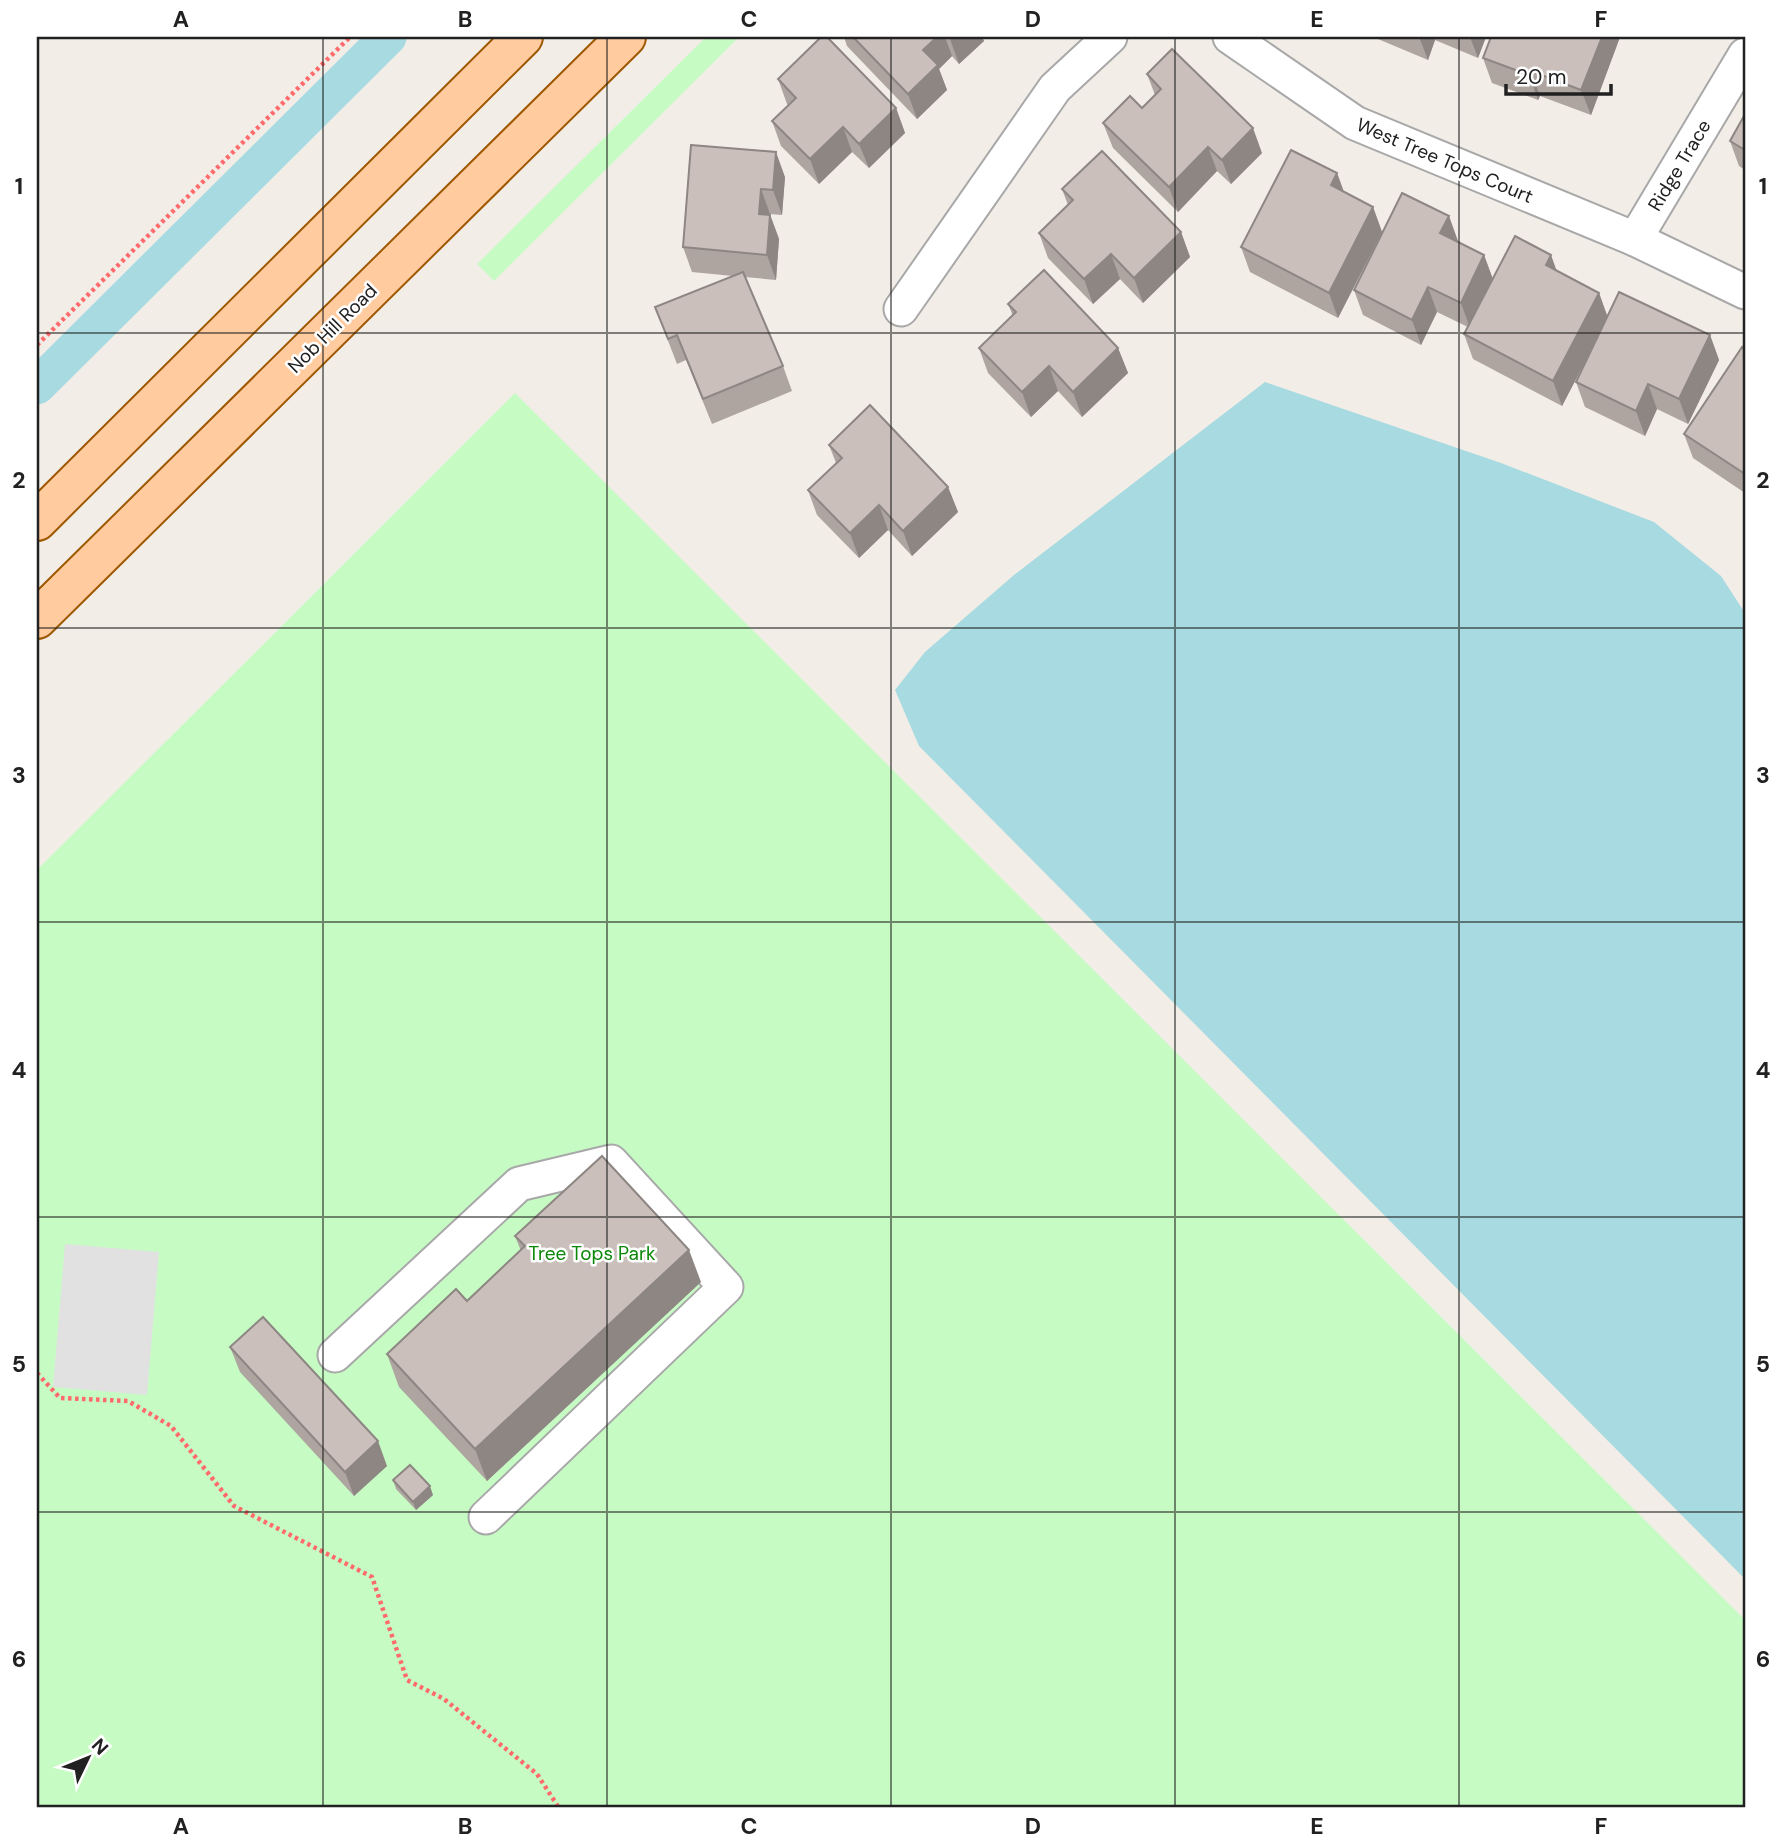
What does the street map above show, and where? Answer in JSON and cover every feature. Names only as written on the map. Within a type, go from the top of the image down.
[{"type":"main road","points":[[37,521],[523,37]]},
{"type":"main road","name":"Nob Hill Road","points":[[37,619],[626,37]]},
{"type":"street","points":[[901,309],[1055,89],[1110,37]]},
{"type":"street","name":"West Tree Tops Court","points":[[1230,37],[1355,123],[1635,239],[1745,292]]},
{"type":"street","name":"Ridge Trace","points":[[1635,239],[1745,55]]},
{"type":"street","points":[[335,1354],[519,1184],[611,1161],[726,1287],[486,1517]]},
{"type":"path","points":[[37,345],[350,37]]},
{"type":"path","points":[[37,1373],[61,1398],[128,1401],[171,1426],[234,1506],[372,1577],[407,1680],[444,1699],[537,1774],[558,1808]]},
{"type":"green space","points":[[706,37],[739,37],[494,281],[477,264]]},
{"type":"green space","name":"Tree Tops Park","points":[[515,393],[1745,1620],[1745,1808],[37,1808],[37,870]]},
{"type":"shaded area","points":[[65,1244],[159,1252],[147,1395],[53,1387]]},
{"type":"water","points":[[1265,382],[1501,463],[1654,522],[1721,576],[1745,613],[1745,1579],[919,746],[895,690],[925,652],[1014,575]]},
{"type":"building","points":[[821,37],[827,37],[896,108],[859,144],[843,127],[810,159],[772,121],[796,98],[778,79]]},
{"type":"building","points":[[853,37],[937,37],[923,50],[938,65],[908,94]]},
{"type":"building","points":[[1491,37],[1602,37],[1581,90],[1531,71],[1529,75],[1483,58]]},
{"type":"building","points":[[1172,49],[1253,128],[1222,160],[1208,147],[1169,187],[1103,123],[1130,96],[1142,108],[1161,89],[1147,74]]},
{"type":"building","points":[[1745,114],[1745,150],[1730,141]]},
{"type":"building","points":[[691,145],[776,152],[773,190],[761,189],[759,214],[770,215],[767,255],[683,247]]},
{"type":"building","points":[[1291,150],[1337,173],[1331,185],[1373,207],[1329,293],[1241,247]]},
{"type":"building","points":[[1102,151],[1181,232],[1134,278],[1111,254],[1084,279],[1039,233],[1073,200],[1062,189]]},
{"type":"building","points":[[1402,193],[1449,216],[1440,233],[1484,255],[1461,303],[1428,287],[1412,320],[1354,290]]},
{"type":"building","points":[[1515,236],[1551,255],[1546,265],[1599,293],[1553,381],[1464,334]]},
{"type":"building","points":[[1044,270],[1118,348],[1073,392],[1049,366],[1022,392],[979,348],[1016,312],[1008,304]]},
{"type":"building","points":[[743,272],[783,366],[703,399],[677,335],[668,339],[655,307]]},
{"type":"building","points":[[1619,292],[1710,335],[1679,399],[1648,384],[1636,411],[1576,382]]},
{"type":"building","points":[[1742,347],[1745,350],[1745,474],[1684,434]]},
{"type":"building","points":[[870,405],[948,487],[903,531],[879,505],[850,533],[808,490],[842,458],[829,445]]},
{"type":"building","points":[[602,1156],[689,1250],[475,1449],[387,1354],[456,1289],[467,1301],[525,1246],[515,1236]]},
{"type":"building","points":[[263,1317],[378,1441],[345,1472],[230,1347]]},
{"type":"building","points":[[410,1465],[430,1486],[413,1502],[393,1480]]},
{"type":"waterway","points":[[37,386],[388,37]]}]
